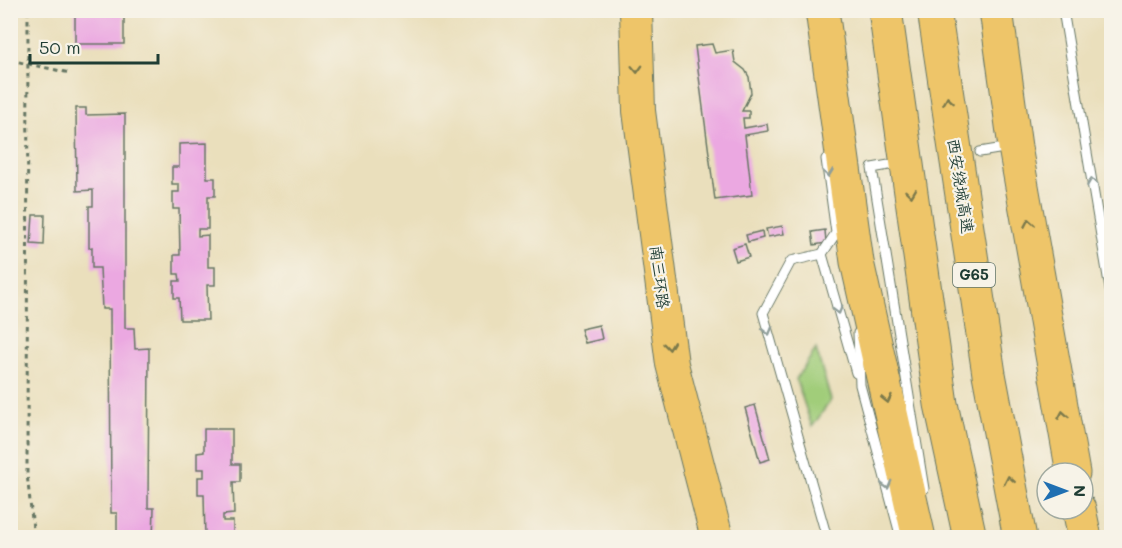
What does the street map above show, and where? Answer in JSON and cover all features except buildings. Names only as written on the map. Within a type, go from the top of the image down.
[{"type":"highway","name":"南三环路","points":[[636,10],[639,111],[672,364],[717,537]]},
{"type":"highway","points":[[822,10],[856,262],[916,521]]},
{"type":"highway","points":[[885,10],[941,404],[970,537]]},
{"type":"highway","name":"西安绕城高速","points":[[934,10],[989,374],[1020,537]]},
{"type":"highway","points":[[996,10],[1015,147],[1071,461]]},
{"type":"highway","points":[[1082,521],[1084,537]]},
{"type":"lane","points":[[1063,10],[1112,302]]},
{"type":"lane","points":[[980,152],[1015,147]]},
{"type":"lane","points":[[825,151],[836,233],[822,254],[791,261],[763,313],[827,537]]},
{"type":"lane","points":[[889,165],[872,168],[916,521]]},
{"type":"lane","points":[[822,254],[860,385],[916,521]]},
{"type":"lane","points":[[856,262],[858,307]]},
{"type":"lane","points":[[858,318],[860,385]]},
{"type":"path","points":[[28,10],[27,474],[34,537]]},
{"type":"path","points":[[10,60],[70,73]]},
{"type":"green space","points":[[816,349],[831,400],[812,427],[796,379]]}]
